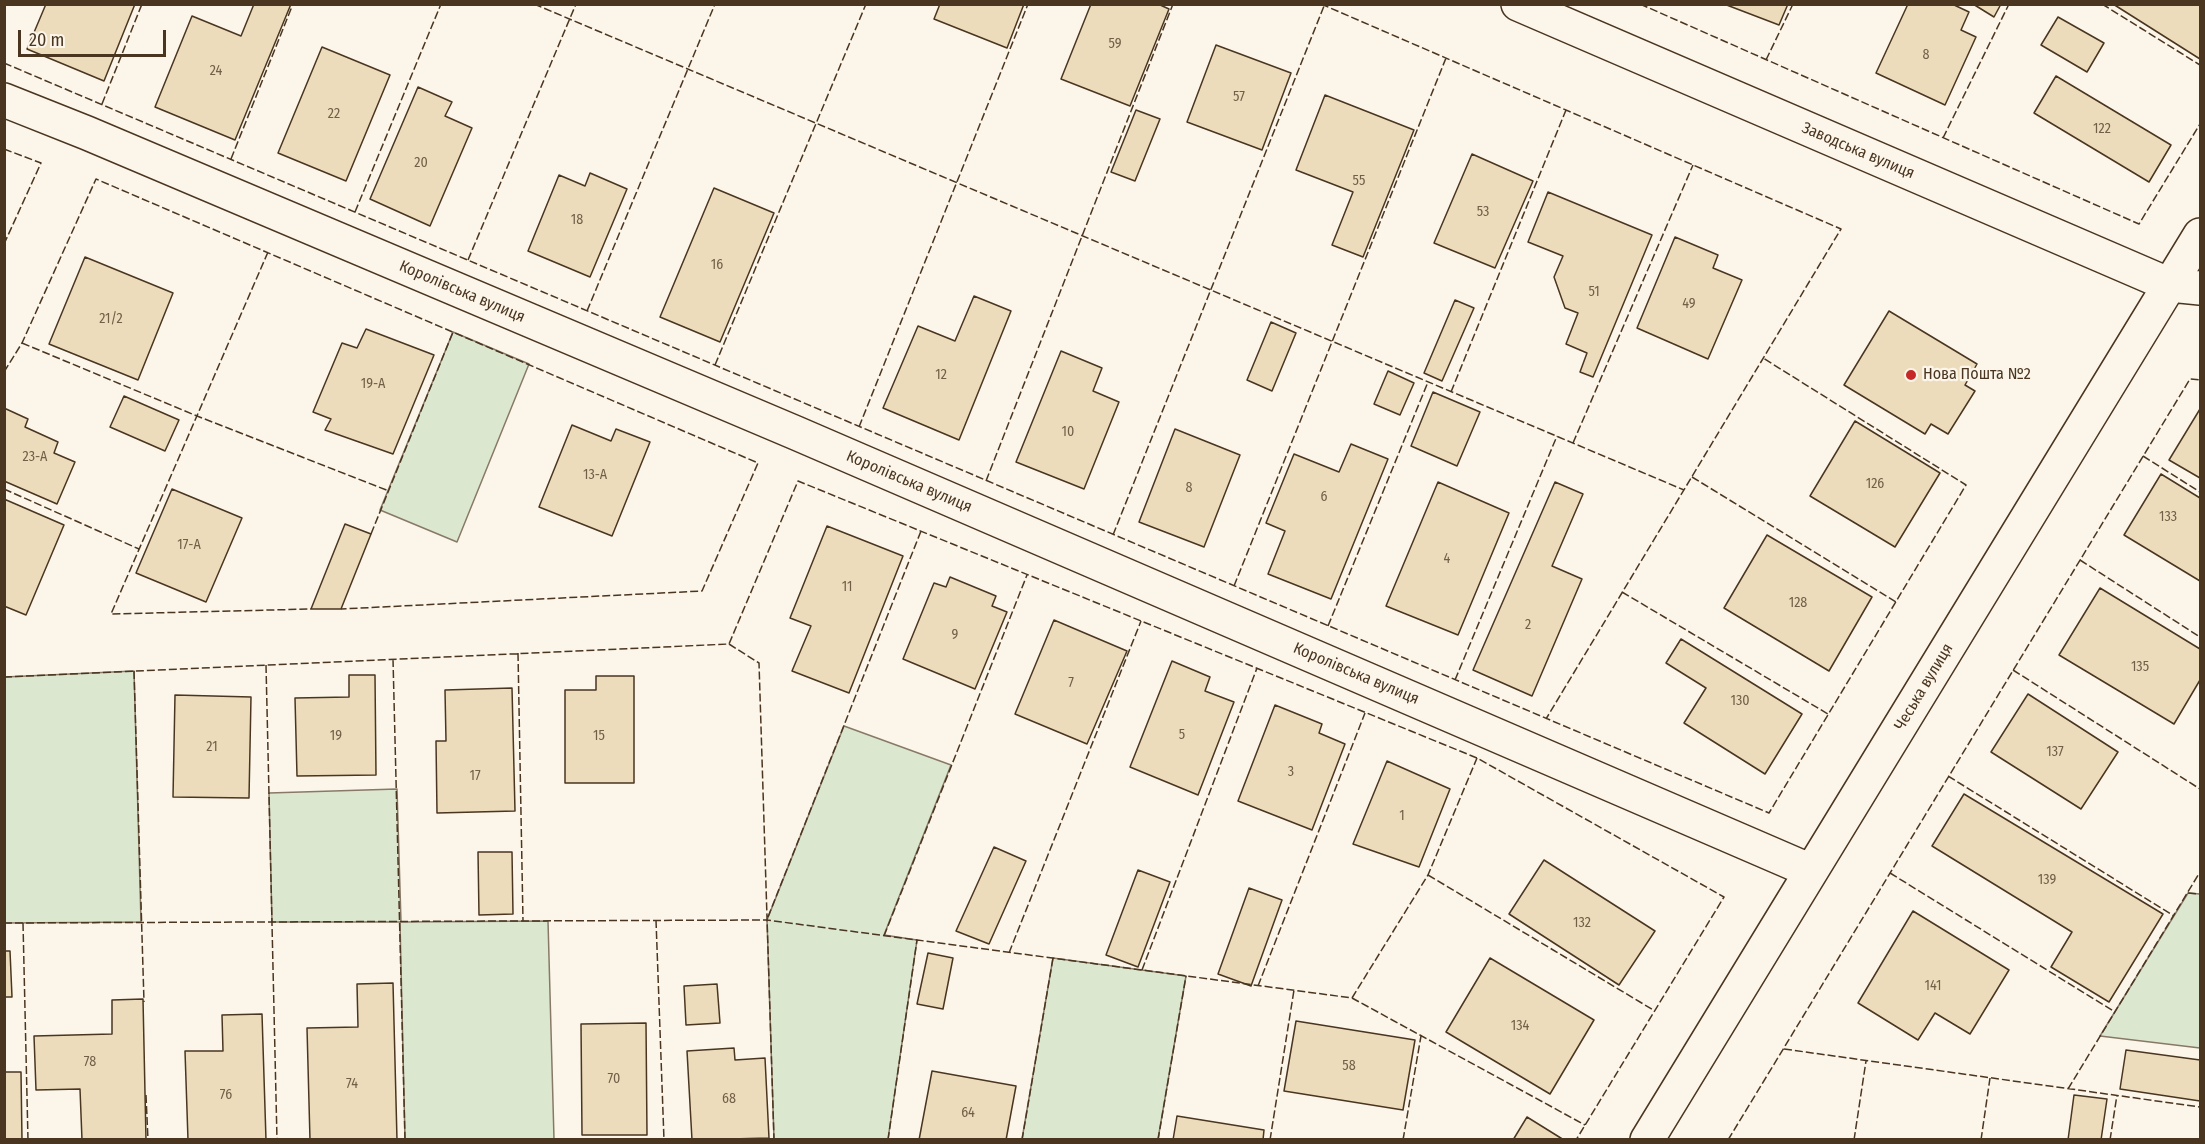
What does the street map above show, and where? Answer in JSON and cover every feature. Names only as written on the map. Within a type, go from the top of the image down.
[{"type":"street","name":"Заводська вулиця","points":[[1529,7],[2185,287]]},
{"type":"street","name":"Королівська вулиця","points":[[4,100],[807,438],[1811,871]]},
{"type":"street","name":"Чеська вулиця","points":[[1647,1140],[1811,871],[2185,287],[2200,235]]},
{"type":"green space","points":[[453,332],[529,364],[457,542],[380,510]]},
{"type":"green space","points":[[134,671],[141,922],[5,923],[5,677]]},
{"type":"green space","points":[[844,726],[951,765],[884,935],[917,940],[888,1139],[774,1139],[767,920]]},
{"type":"green space","points":[[397,789],[401,922],[548,921],[554,1139],[405,1139],[400,922],[272,922],[269,793]]},
{"type":"green space","points":[[2188,893],[2200,894],[2200,1048],[2100,1036]]},
{"type":"green space","points":[[1053,958],[1186,976],[1158,1139],[1022,1139]]},
{"type":"building","points":[[46,4],[135,4],[104,81],[27,49]]},
{"type":"building","points":[[254,4],[291,4],[235,140],[155,107],[192,16],[241,36]]},
{"type":"building","points":[[940,4],[1024,4],[1007,48],[934,19]]},
{"type":"building","points":[[1091,4],[1158,4],[1169,9],[1130,106],[1061,79]]},
{"type":"building","points":[[1724,4],[1788,4],[1779,25]]},
{"type":"building","points":[[1908,4],[1952,4],[1969,12],[1961,30],[1976,37],[1945,105],[1876,73]]},
{"type":"building","points":[[1973,4],[2001,4],[1994,17]]},
{"type":"building","points":[[2113,4],[2200,4],[2200,59]]},
{"type":"building","points":[[2058,17],[2104,43],[2087,72],[2041,45]]},
{"type":"building","points":[[1216,45],[1291,73],[1262,150],[1187,122]]},
{"type":"building","points":[[322,47],[390,75],[346,181],[278,153]]},
{"type":"building","points":[[2056,76],[2171,145],[2149,182],[2034,113]]},
{"type":"building","points":[[418,87],[452,102],[445,116],[472,128],[430,226],[370,199]]},
{"type":"building","points":[[1325,95],[1414,130],[1363,257],[1332,245],[1353,192],[1296,170]]},
{"type":"building","points":[[1136,110],[1160,119],[1135,181],[1111,172]]},
{"type":"building","points":[[1472,154],[1533,181],[1495,268],[1434,243]]},
{"type":"building","points":[[590,173],[627,189],[590,277],[528,251],[559,175],[585,186]]},
{"type":"building","points":[[714,188],[774,213],[720,342],[660,317]]},
{"type":"building","points":[[1548,192],[1652,235],[1593,377],[1580,372],[1587,353],[1566,344],[1578,313],[1565,308],[1554,277],[1563,256],[1528,242]]},
{"type":"building","points":[[1675,237],[1718,255],[1713,268],[1742,280],[1708,359],[1637,328]]},
{"type":"building","points":[[85,257],[173,293],[138,380],[49,344]]},
{"type":"building","points":[[974,296],[1011,311],[959,440],[883,408],[918,326],[955,341]]},
{"type":"building","points":[[1455,300],[1474,308],[1442,381],[1424,373]]},
{"type":"building","name":"Нова Пошта №2","points":[[1889,311],[1977,364],[1965,385],[1975,391],[1948,434],[1931,424],[1925,434],[1844,385]]},
{"type":"building","points":[[1271,322],[1296,333],[1272,391],[1247,380]]},
{"type":"building","points":[[366,329],[434,355],[393,454],[325,430],[331,419],[313,412],[342,343],[357,348]]},
{"type":"building","points":[[1061,351],[1102,368],[1093,391],[1119,402],[1084,489],[1016,462]]},
{"type":"building","points":[[1388,371],[1414,383],[1400,415],[1374,404]]},
{"type":"building","points":[[1433,392],[1480,412],[1457,466],[1411,446]]},
{"type":"building","points":[[124,396],[179,420],[165,451],[110,427]]},
{"type":"building","points":[[4,408],[28,419],[25,427],[58,442],[54,453],[75,462],[57,504],[4,481]]},
{"type":"building","points":[[2200,409],[2200,478],[2169,460]]},
{"type":"building","points":[[1855,421],[1940,473],[1895,547],[1810,496]]},
{"type":"building","points":[[572,425],[611,441],[616,429],[650,442],[612,536],[539,507]]},
{"type":"building","points":[[1175,429],[1240,455],[1204,547],[1139,522]]},
{"type":"building","points":[[1351,444],[1388,459],[1331,599],[1268,574],[1285,531],[1266,523],[1294,454],[1339,472]]},
{"type":"building","points":[[2161,474],[2200,498],[2200,581],[2124,535]]},
{"type":"building","points":[[1438,482],[1509,513],[1458,635],[1386,606]]},
{"type":"building","points":[[1555,482],[1583,494],[1552,566],[1582,579],[1532,696],[1473,670]]},
{"type":"building","points":[[172,489],[242,518],[206,602],[136,573]]},
{"type":"building","points":[[4,499],[64,525],[26,615],[4,606]]},
{"type":"building","points":[[345,524],[371,534],[341,609],[311,609]]},
{"type":"building","points":[[827,526],[903,556],[849,693],[792,671],[811,626],[790,618]]},
{"type":"building","points":[[1767,535],[1872,597],[1829,671],[1724,608]]},
{"type":"building","points":[[950,577],[996,596],[992,606],[1007,612],[975,689],[903,659],[934,583],[946,587]]},
{"type":"building","points":[[2100,588],[2200,649],[2200,680],[2174,724],[2059,655]]},
{"type":"building","points":[[1054,620],[1127,651],[1087,744],[1015,714]]},
{"type":"building","points":[[1681,639],[1802,714],[1765,774],[1684,723],[1706,688],[1666,663]]},
{"type":"building","points":[[1172,661],[1210,677],[1205,691],[1234,702],[1198,795],[1130,767]]},
{"type":"building","points":[[349,675],[375,675],[376,775],[297,776],[295,698],[349,697]]},
{"type":"building","points":[[596,676],[634,676],[634,783],[565,783],[565,690],[596,690]]},
{"type":"building","points":[[512,688],[515,811],[437,813],[436,741],[446,741],[445,690]]},
{"type":"building","points":[[2028,694],[2118,752],[2081,809],[1991,752]]},
{"type":"building","points":[[175,695],[251,697],[249,798],[173,797]]},
{"type":"building","points":[[1275,705],[1322,724],[1319,733],[1345,744],[1312,830],[1238,801]]},
{"type":"building","points":[[1387,761],[1450,789],[1419,867],[1353,844]]},
{"type":"building","points":[[1964,794],[2163,914],[2109,1002],[2051,967],[2072,932],[1932,846]]},
{"type":"building","points":[[994,847],[1026,861],[989,944],[956,931]]},
{"type":"building","points":[[478,852],[512,852],[513,914],[479,915]]},
{"type":"building","points":[[1544,860],[1655,931],[1619,985],[1509,914]]},
{"type":"building","points":[[1138,870],[1170,882],[1138,967],[1106,955]]},
{"type":"building","points":[[1249,888],[1282,900],[1251,986],[1218,974]]},
{"type":"building","points":[[1913,911],[2009,970],[1970,1034],[1935,1013],[1918,1040],[1858,1003]]},
{"type":"building","points":[[4,951],[10,951],[12,997],[4,997]]},
{"type":"building","points":[[928,953],[953,958],[943,1009],[917,1004]]},
{"type":"building","points":[[1490,958],[1594,1020],[1550,1094],[1446,1032]]},
{"type":"building","points":[[393,983],[397,1140],[310,1140],[307,1028],[358,1027],[357,984]]},
{"type":"building","points":[[717,984],[720,1023],[686,1025],[684,986]]},
{"type":"building","points":[[143,999],[146,1140],[82,1140],[80,1089],[36,1090],[34,1036],[112,1034],[112,1000]]},
{"type":"building","points":[[262,1014],[266,1140],[188,1140],[185,1051],[223,1051],[222,1015]]},
{"type":"building","points":[[1296,1021],[1415,1040],[1403,1110],[1284,1091]]},
{"type":"building","points":[[646,1023],[647,1135],[582,1135],[581,1024]]},
{"type":"building","points":[[734,1048],[735,1060],[765,1058],[769,1138],[692,1140],[687,1051]]},
{"type":"building","points":[[2126,1050],[2200,1060],[2200,1101],[2120,1089]]},
{"type":"building","points":[[932,1071],[1016,1086],[1006,1140],[919,1140]]},
{"type":"building","points":[[4,1072],[21,1072],[22,1140],[4,1140]]},
{"type":"building","points":[[2074,1095],[2107,1099],[2101,1140],[2068,1140]]},
{"type":"building","points":[[1177,1116],[1264,1130],[1263,1140],[1173,1140]]},
{"type":"building","points":[[1527,1117],[1564,1140],[1513,1140]]},
{"type":"fence","points":[[102,104],[142,4]]},
{"type":"fence","points":[[231,159],[293,4]]},
{"type":"fence","points":[[355,212],[441,4]]},
{"type":"fence","points":[[534,4],[1684,490]]},
{"type":"fence","points":[[468,260],[576,4]]},
{"type":"fence","points":[[587,311],[715,4]]},
{"type":"fence","points":[[715,365],[866,4]]},
{"type":"fence","points":[[859,427],[1028,4]]},
{"type":"fence","points":[[986,481],[1173,4]]},
{"type":"fence","points":[[1321,4],[1841,229],[1546,719]]},
{"type":"fence","points":[[1640,4],[2139,224],[2200,124]]},
{"type":"fence","points":[[1766,60],[1793,4]]},
{"type":"fence","points":[[1943,138],[2009,4]]},
{"type":"fence","points":[[2102,4],[2200,65]]},
{"type":"fence","points":[[1113,535],[1324,6]]},
{"type":"fence","points":[[1234,586],[1446,58]]},
{"type":"fence","points":[[4,63],[1769,813],[1966,485],[1763,358]]},
{"type":"fence","points":[[1451,392],[1566,110]]},
{"type":"fence","points":[[4,149],[41,163],[4,244]]},
{"type":"fence","points":[[1573,443],[1693,165]]},
{"type":"fence","points":[[4,372],[22,343],[96,179],[758,463],[702,591],[341,609]]},
{"type":"fence","points":[[268,252],[111,614],[311,609]]},
{"type":"fence","points":[[371,534],[453,332]]},
{"type":"fence","points":[[22,343],[197,416],[389,491]]},
{"type":"fence","points":[[1728,1140],[2190,379],[2200,380]]},
{"type":"fence","points":[[1328,626],[1428,382]]},
{"type":"fence","points":[[1455,680],[1557,436]]},
{"type":"fence","points":[[2143,456],[2200,492]]},
{"type":"fence","points":[[1692,477],[1896,602]]},
{"type":"fence","points":[[4,677],[729,644],[798,481],[1477,758],[1724,897],[1576,1140]]},
{"type":"fence","points":[[4,489],[139,549]]},
{"type":"fence","points":[[768,917],[921,531]]},
{"type":"fence","points":[[2080,560],[2200,637]]},
{"type":"fence","points":[[884,936],[1027,575]]},
{"type":"fence","points":[[1622,592],[1828,714]]},
{"type":"fence","points":[[1009,953],[1141,621]]},
{"type":"fence","points":[[729,644],[759,663],[774,1140]]},
{"type":"fence","points":[[518,653],[523,921]]},
{"type":"fence","points":[[393,659],[405,1140]]},
{"type":"fence","points":[[266,665],[277,1140]]},
{"type":"fence","points":[[1142,970],[1257,668]]},
{"type":"fence","points":[[2013,670],[2200,789]]},
{"type":"fence","points":[[134,671],[144,1002]]},
{"type":"fence","points":[[1258,986],[1365,713]]},
{"type":"fence","points":[[1352,998],[1428,875],[1477,758]]},
{"type":"fence","points":[[1948,776],[2174,916]]},
{"type":"fence","points":[[2068,1089],[2200,872]]},
{"type":"fence","points":[[1890,873],[2115,1012]]},
{"type":"fence","points":[[1428,875],[1655,1011]]},
{"type":"fence","points":[[2188,893],[2200,894]]},
{"type":"fence","points":[[656,920],[664,1140]]},
{"type":"fence","points":[[4,923],[767,920],[1352,998],[1585,1125]]},
{"type":"fence","points":[[23,923],[28,1140]]},
{"type":"fence","points":[[888,1140],[917,940]]},
{"type":"fence","points":[[1022,1140],[1053,958]]},
{"type":"fence","points":[[1158,1140],[1186,976]]},
{"type":"fence","points":[[1270,1140],[1294,990]]},
{"type":"fence","points":[[1403,1140],[1421,1036]]},
{"type":"fence","points":[[1784,1049],[2200,1107]]},
{"type":"fence","points":[[1854,1140],[1866,1061]]},
{"type":"fence","points":[[1981,1140],[1990,1078]]},
{"type":"fence","points":[[146,1095],[148,1140]]},
{"type":"fence","points":[[2110,1140],[2117,1095]]},
{"type":"place","name":"Нова Пошта №2","points":[[1911,375]]}]
